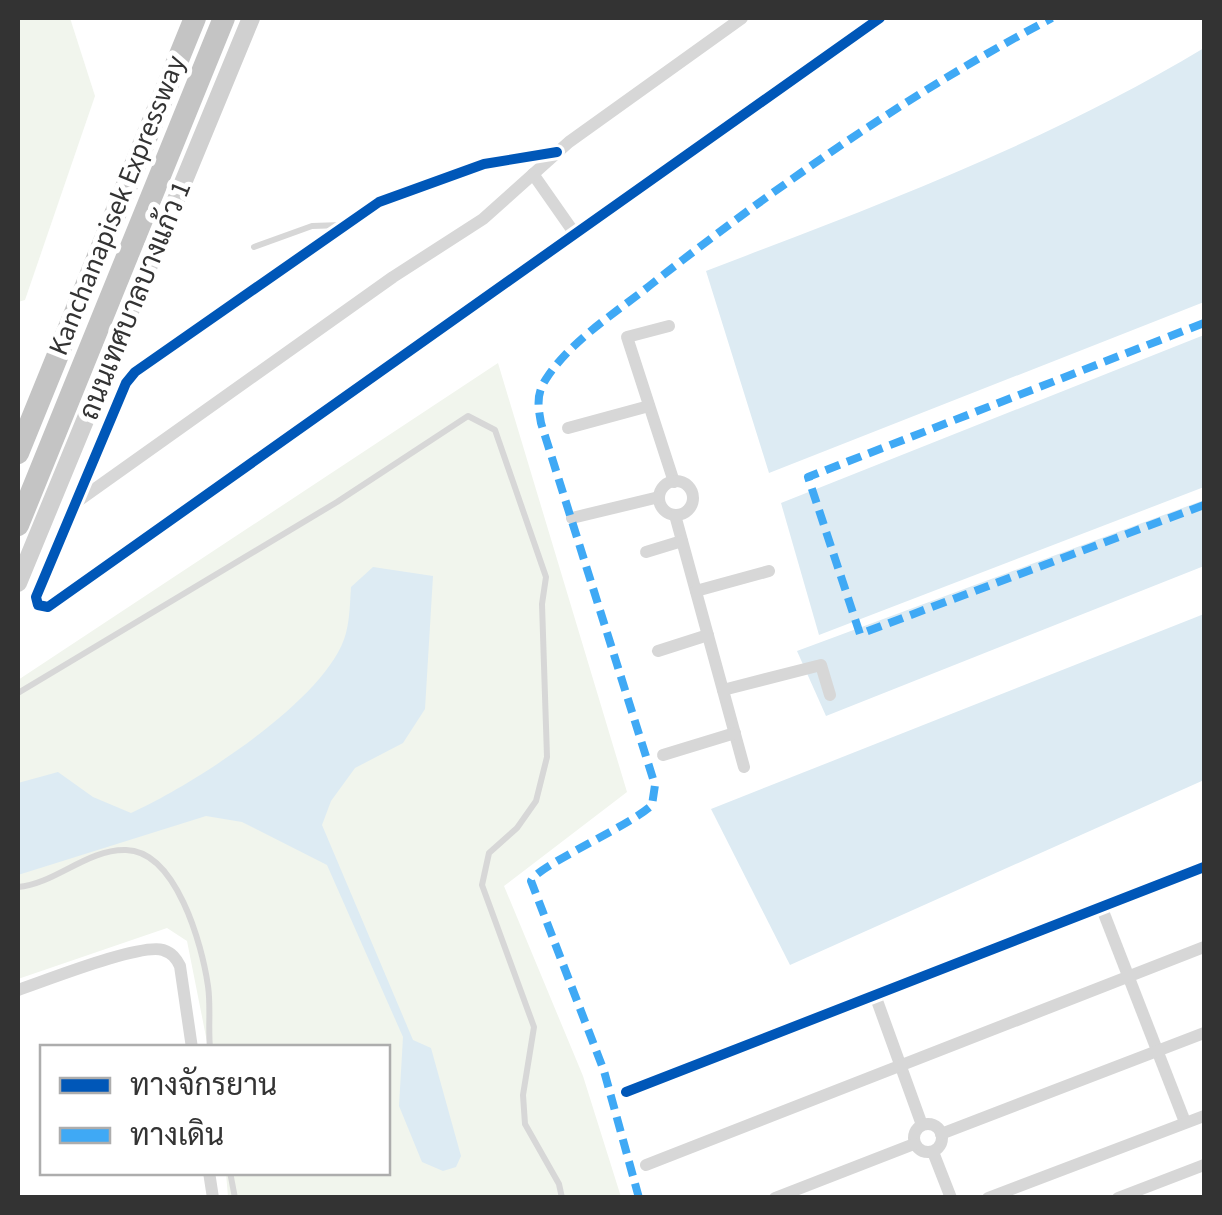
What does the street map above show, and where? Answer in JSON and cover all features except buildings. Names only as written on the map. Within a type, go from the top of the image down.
[{"type":"highway","name":"Kanchanapisek Expressway","points":[[18,453],[195,18]]},
{"type":"highway","name":"Kanchanapisek Expressway","points":[[18,525],[224,18]]},
{"type":"main road","name":"ถนนเทศบาลบางแก้ว 1","points":[[18,584],[251,18]]},
{"type":"street","points":[[77,501],[392,277],[483,219],[557,152],[742,18]]},
{"type":"street","points":[[557,152],[527,153],[435,180],[380,202],[135,372],[36,597],[42,608],[880,18]]},
{"type":"street","points":[[534,174],[575,234]]},
{"type":"street","points":[[669,326],[627,337],[674,482]]},
{"type":"street","points":[[568,428],[649,406]]},
{"type":"street","points":[[674,482],[689,487],[694,498],[686,512],[675,515],[665,512],[659,497],[664,487],[674,482]]},
{"type":"street","points":[[572,518],[659,497]]},
{"type":"street","points":[[675,515],[744,767]]},
{"type":"street","points":[[646,552],[682,541]]},
{"type":"street","points":[[696,591],[768,571]]},
{"type":"street","points":[[658,651],[708,636]]},
{"type":"street","points":[[723,690],[821,665],[830,695]]},
{"type":"street","points":[[663,755],[734,734]]},
{"type":"street","points":[[626,1092],[1204,867]]},
{"type":"street","points":[[1101,906],[1185,1122]]},
{"type":"street","points":[[646,1165],[1204,947]]},
{"type":"street","points":[[18,990],[140,950],[163,950],[174,955],[180,966],[192,1045]]},
{"type":"street","points":[[876,995],[922,1125]]},
{"type":"street","points":[[942,1134],[1204,1032]]},
{"type":"street","points":[[988,1198],[1204,1116]]},
{"type":"street","points":[[922,1125],[937,1127],[942,1134],[941,1144],[934,1152],[919,1150],[914,1144],[916,1130],[922,1125]]},
{"type":"street","points":[[774,1198],[914,1144]]},
{"type":"street","points":[[934,1152],[952,1198]]},
{"type":"street","points":[[1118,1198],[1204,1165]]},
{"type":"lane","points":[[254,247],[312,226],[343,225]]},
{"type":"lane","points":[[18,693],[336,502],[468,416],[495,430],[546,577],[542,604],[547,757],[536,801],[517,828],[490,853],[482,885],[534,1027],[523,1095],[525,1124],[559,1184],[562,1198]]},
{"type":"lane","points":[[18,887],[36,886],[80,863],[125,850],[154,858],[180,893],[200,952],[208,986],[210,1045]]},
{"type":"shaded area","points":[[18,18],[70,18],[95,96],[25,300],[18,302]]},
{"type":"shaded area","points":[[1204,48],[1204,302],[769,473],[706,271],[1023,143]]},
{"type":"shaded area","points":[[1204,335],[1204,487],[819,635],[781,503]]},
{"type":"shaded area","points":[[498,363],[627,792],[504,886],[583,1076],[621,1197],[228,1197],[226,1175],[390,1175],[390,1045],[208,1045],[187,941],[167,928],[18,979],[18,680]]},
{"type":"shaded area","points":[[1204,500],[1204,566],[826,716],[797,651]]},
{"type":"shaded area","points":[[373,567],[433,576],[425,709],[403,743],[355,768],[331,801],[322,825],[413,1040],[431,1048],[461,1156],[456,1167],[443,1171],[422,1162],[399,1106],[403,1037],[327,865],[242,822],[206,816],[18,875],[18,783],[58,772],[93,797],[131,813],[188,783],[255,738],[314,685],[334,659],[346,633],[351,587]]},
{"type":"shaded area","points":[[1204,614],[1204,780],[790,965],[711,809]]},
{"type":"marked path","points":[[639,1198],[604,1071],[531,881],[549,866],[641,814],[652,805],[655,785],[541,423],[541,390],[556,365],[581,339],[748,211],[897,109],[1052,18]]},
{"type":"marked path","points":[[1204,323],[808,477],[860,634],[1204,505]]},
{"type":"cycle path","points":[[557,152],[484,164],[379,202],[135,372],[126,383],[36,597],[38,605],[48,607],[880,18]]},
{"type":"cycle path","points":[[626,1092],[1204,867]]}]
